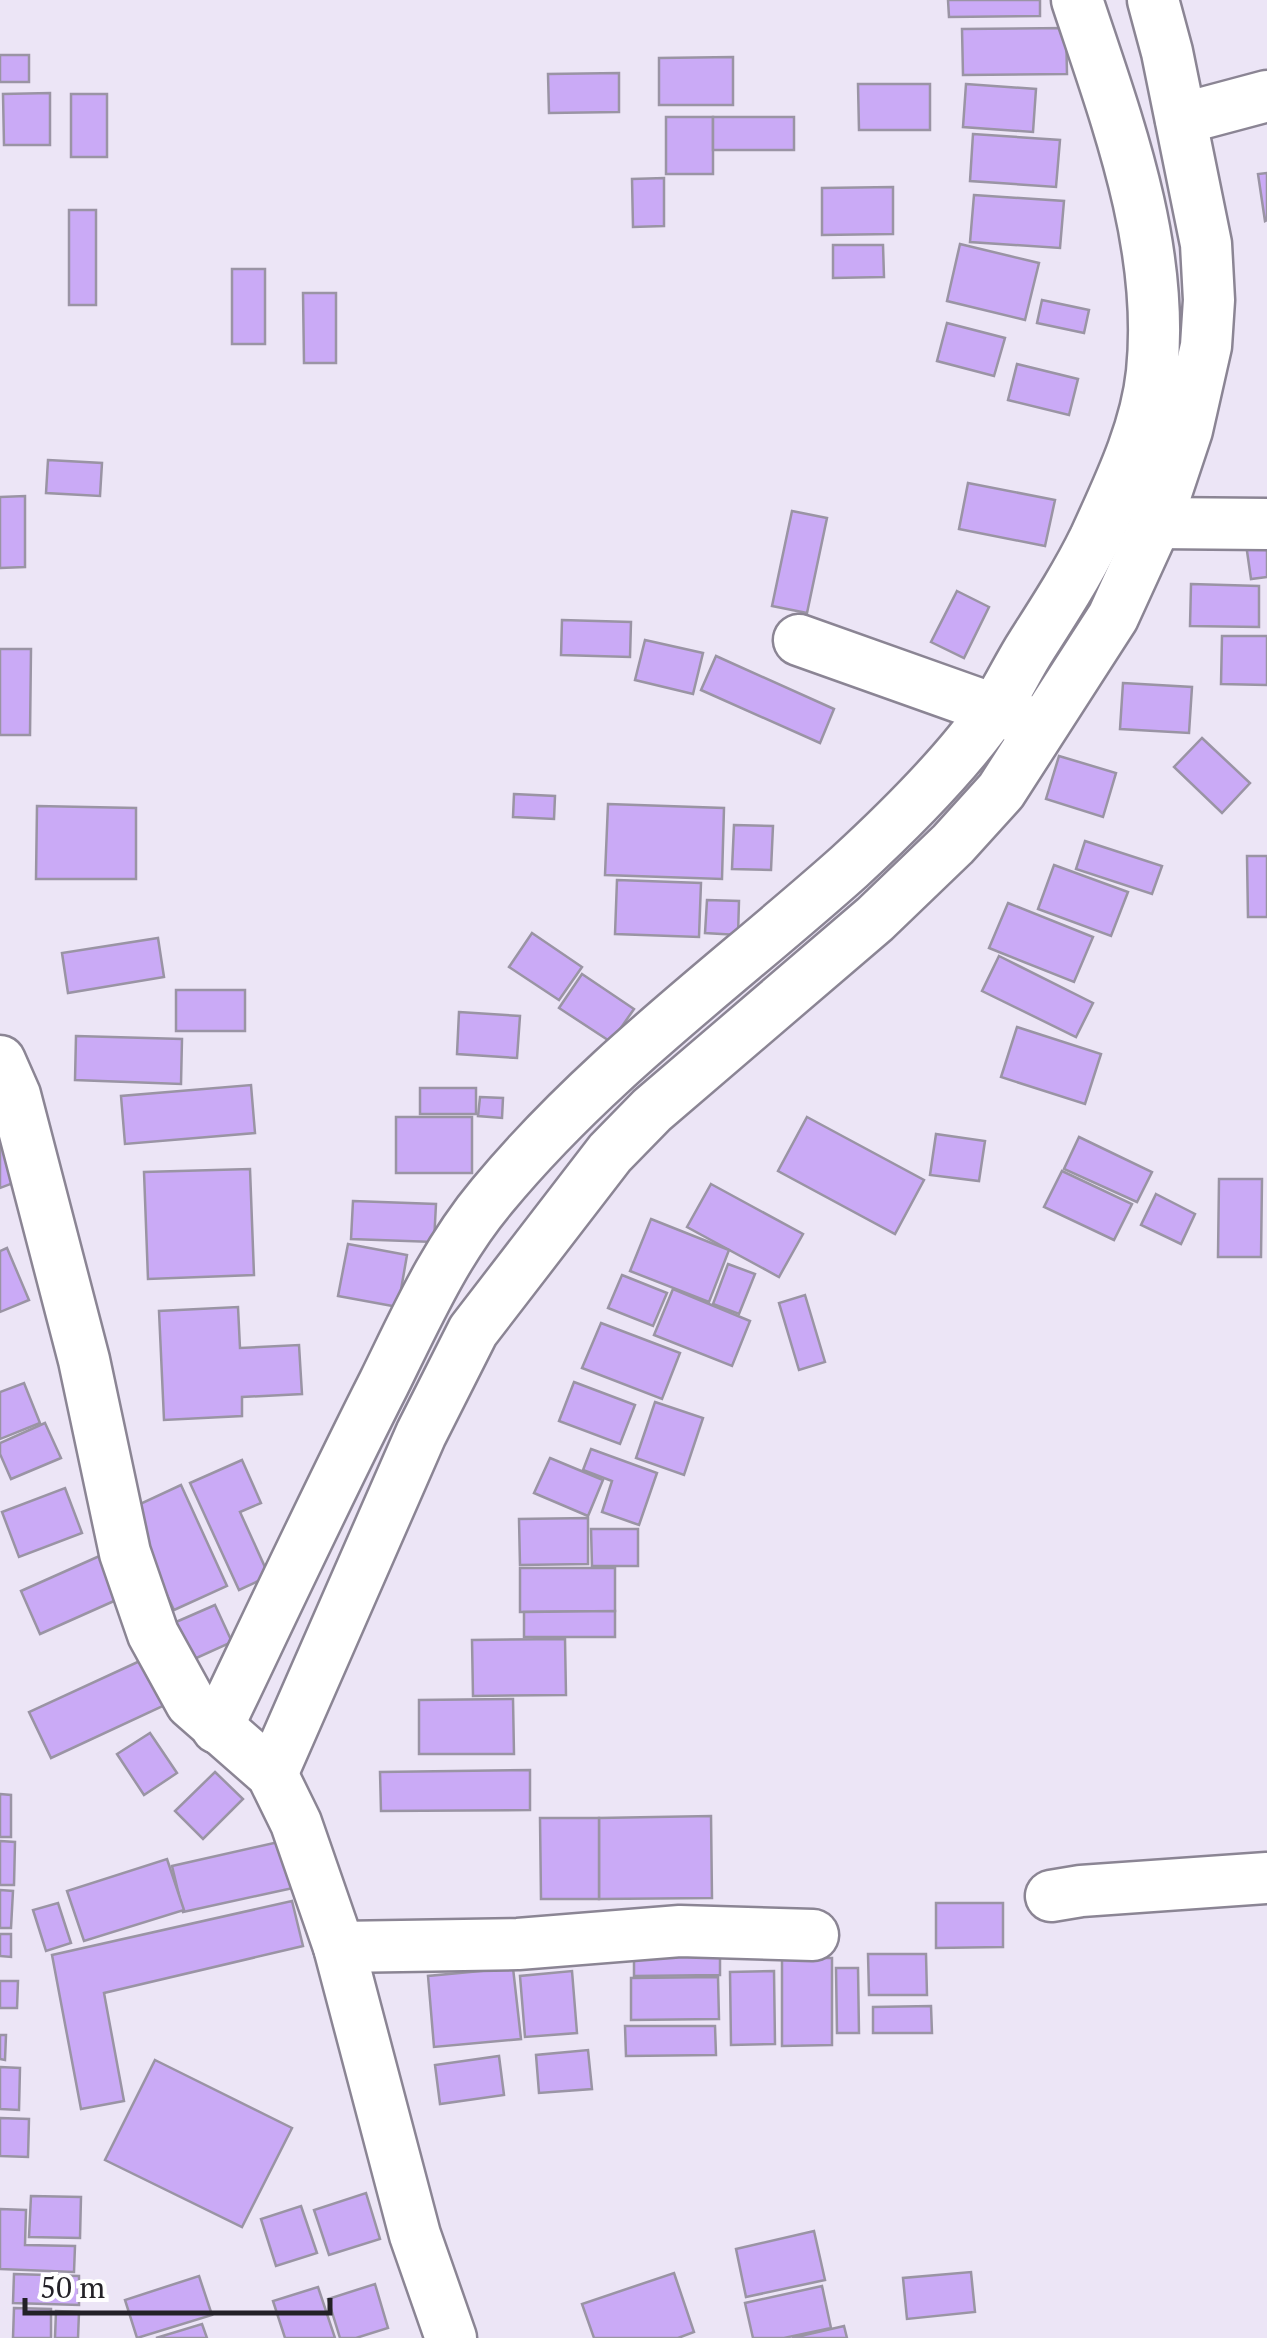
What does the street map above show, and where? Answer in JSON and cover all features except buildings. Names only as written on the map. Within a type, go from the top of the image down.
[{"type":"street","points":[[272,1774],[421,1434],[473,1331],[610,1153],[652,1110],[875,919],[954,844],[1002,791],[1113,617],[1156,524],[1164,428],[1153,357],[1151,286],[1141,217],[1120,130],[1076,0]]},
{"type":"street","points":[[217,1728],[344,1460],[441,1270],[490,1198],[543,1138],[624,1058],[850,866],[933,783],[995,708],[1077,575],[1115,494],[1164,428],[1206,346],[1209,300],[1206,244],[1153,0]]},
{"type":"street","points":[[1180,119],[1267,96]]},
{"type":"street","points":[[1156,524],[1267,524]]},
{"type":"street","points":[[799,640],[1043,728]]},
{"type":"street","points":[[782,922],[823,962]]},
{"type":"street","points":[[0,1060],[15,1095],[84,1360],[125,1553],[153,1634],[191,1703],[272,1774],[296,1823],[339,1947],[415,2235],[451,2338]]},
{"type":"street","points":[[490,1198],[550,1229]]},
{"type":"street","points":[[251,1657],[310,1687]]},
{"type":"street","points":[[1051,1896],[1267,1878]]},
{"type":"street","points":[[339,1947],[518,1944],[680,1931],[813,1935]]}]
